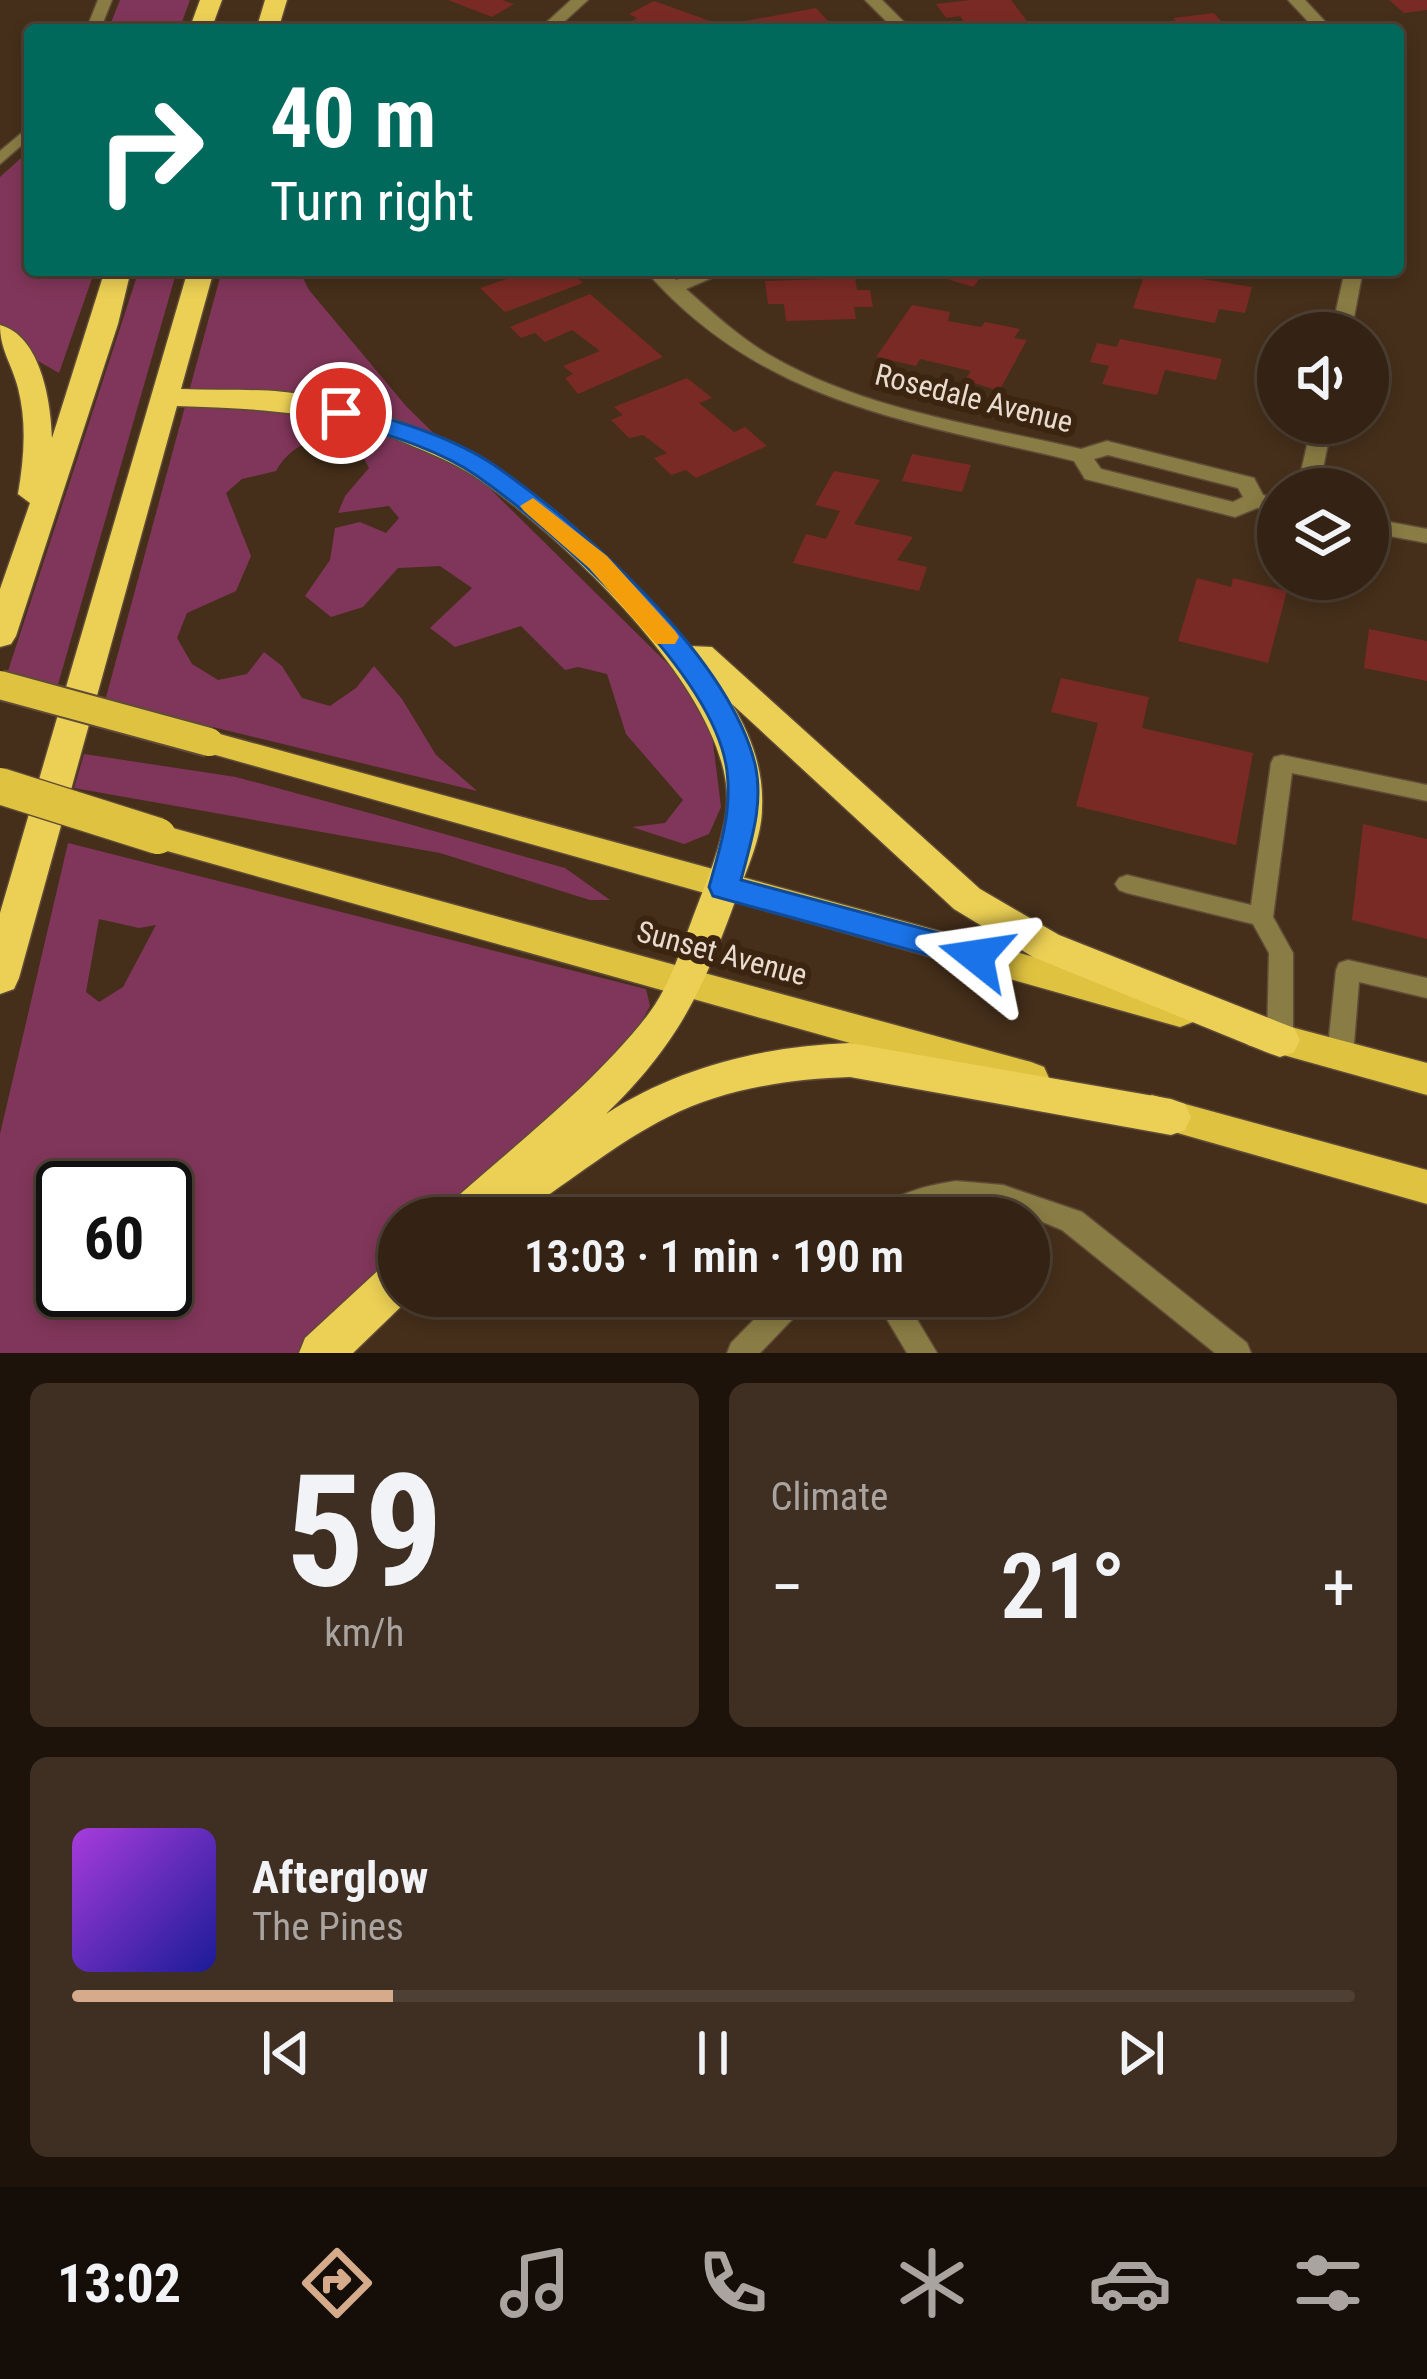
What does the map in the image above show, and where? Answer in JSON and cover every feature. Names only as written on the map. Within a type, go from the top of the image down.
[{"type":"highway","points":[[0,637],[105,324],[117,276]]},
{"type":"highway","points":[[0,978],[199,276]]},
{"type":"highway","points":[[0,333],[20,354],[27,371],[38,437],[37,471],[11,602]]},
{"type":"highway","points":[[166,397],[290,401],[415,436],[483,469],[598,562],[967,899],[1046,946],[1280,1040]]},
{"type":"highway","points":[[487,1197],[597,1096],[662,1026],[686,984],[724,887],[745,809],[731,730],[700,680],[598,562]]},
{"type":"highway","points":[[512,1197],[653,1105],[723,1079],[796,1062],[850,1060],[1171,1117]]},
{"type":"highway","points":[[321,1353],[378,1299]]},
{"type":"main road","points":[[0,685],[1427,1078]]},
{"type":"main road","name":"Sunset Avenue","points":[[0,786],[158,836],[1427,1187]]},
{"type":"street","points":[[553,24],[580,0]]},
{"type":"street","points":[[873,0],[898,24]]},
{"type":"street","points":[[1296,0],[1319,24]]},
{"type":"street","name":"Rosedale Avenue","points":[[661,276],[728,336],[805,382],[850,398],[1082,456],[1094,474],[1235,510],[1257,501]]},
{"type":"street","points":[[673,287],[704,276]]},
{"type":"street","points":[[1345,312],[1353,276]]},
{"type":"street","points":[[1389,529],[1427,536]]},
{"type":"lane","points":[[0,158],[24,136]]},
{"type":"lane","points":[[1280,1040],[1281,952],[1261,916],[1282,763],[1427,793]]},
{"type":"lane","points":[[1127,884],[1261,916]]},
{"type":"lane","points":[[1340,1056],[1348,970],[1427,988]]},
{"type":"lane","points":[[932,1197],[944,1191],[1002,1197]]},
{"type":"lane","points":[[1050,1211],[1072,1221],[1238,1353]]},
{"type":"lane","points":[[741,1353],[776,1317]]},
{"type":"lane","points":[[900,1317],[923,1353]]},
{"type":"shaded area","points":[[120,0],[190,0],[181,24],[110,24]]},
{"type":"shaded area","points":[[24,155],[24,276],[93,276],[59,373],[0,339],[0,177]]},
{"type":"shaded area","points":[[137,276],[175,276],[57,688],[6,677]]},
{"type":"shaded area","points":[[220,276],[302,276],[406,406],[675,671],[712,735],[721,807],[709,834],[684,844],[632,827],[665,823],[683,800],[626,734],[607,674],[578,667],[565,670],[521,626],[455,647],[430,628],[472,588],[440,566],[398,568],[363,607],[331,617],[305,596],[330,560],[335,528],[360,522],[386,533],[399,518],[389,506],[338,513],[345,496],[369,468],[359,449],[337,432],[302,445],[276,471],[242,479],[226,493],[251,556],[236,591],[187,613],[177,638],[192,664],[218,680],[247,674],[264,652],[282,666],[302,698],[330,706],[356,688],[374,666],[402,699],[436,755],[477,791],[105,701]]},
{"type":"shaded area","points":[[84,754],[236,777],[384,817],[565,868],[610,900],[590,900],[440,853],[74,788]]},
{"type":"shaded area","points":[[68,843],[646,989],[650,1006],[615,1069],[472,1197],[378,1197],[378,1288],[312,1353],[0,1353],[0,1134]],"holes":[[[99,919],[139,928],[156,925],[123,987],[99,1002],[86,992]]]},
{"type":"building","points":[[448,0],[502,0],[514,4],[492,17]]},
{"type":"building","points":[[1011,0],[1029,24],[966,24],[960,16],[946,18],[936,4]]},
{"type":"building","points":[[1389,0],[1427,0],[1427,10],[1404,13]]},
{"type":"building","points":[[654,1],[710,21],[626,24],[637,18],[629,14]]},
{"type":"building","points":[[816,8],[828,21],[748,24],[745,21]]},
{"type":"building","points":[[1214,13],[1224,24],[1178,24],[1173,18]]},
{"type":"building","points":[[515,276],[575,276],[583,283],[505,312],[480,288]]},
{"type":"building","points":[[937,276],[982,276],[973,287]]},
{"type":"building","points":[[1144,276],[1183,276],[1252,287],[1245,313],[1219,309],[1215,323],[1133,308]]},
{"type":"building","points":[[855,278],[857,290],[870,290],[873,307],[854,307],[856,319],[786,321],[784,304],[768,304],[765,281]]},
{"type":"building","points":[[590,294],[663,357],[578,394],[565,378],[573,374],[563,366],[600,351],[572,330],[545,342],[535,333],[521,338],[510,327]]},
{"type":"building","points":[[912,305],[950,312],[948,321],[1020,329],[1014,338],[1027,340],[999,391],[965,380],[971,371],[920,359],[916,366],[876,357]]},
{"type":"building","points":[[1120,339],[1222,359],[1216,380],[1165,370],[1157,395],[1102,384],[1109,366],[1090,362],[1097,343],[1117,347]]},
{"type":"building","points":[[687,378],[712,398],[699,403],[734,432],[745,427],[767,446],[696,478],[686,470],[671,475],[654,458],[667,453],[643,435],[629,438],[611,420],[623,415],[614,407]]},
{"type":"building","points":[[912,454],[971,465],[962,492],[902,481]]},
{"type":"building","points":[[834,471],[880,480],[854,524],[913,537],[897,560],[927,567],[919,591],[793,563],[806,534],[826,539],[840,511],[815,505]]},
{"type":"building","points":[[1197,578],[1231,587],[1233,578],[1257,584],[1257,600],[1285,600],[1268,663],[1178,641]]},
{"type":"building","points":[[1369,629],[1427,641],[1427,681],[1364,668]]},
{"type":"building","points":[[1061,678],[1149,697],[1142,728],[1253,753],[1236,845],[1076,806],[1098,723],[1051,712]]},
{"type":"building","points":[[1363,824],[1427,839],[1427,939],[1352,920]]},
{"type":"slow traffic","points":[[533,506],[598,562],[666,637]]},
{"type":"route","points":[[341,413],[415,436],[508,486],[598,562],[672,644],[723,712],[741,766],[745,809],[724,887],[976,956]]}]
